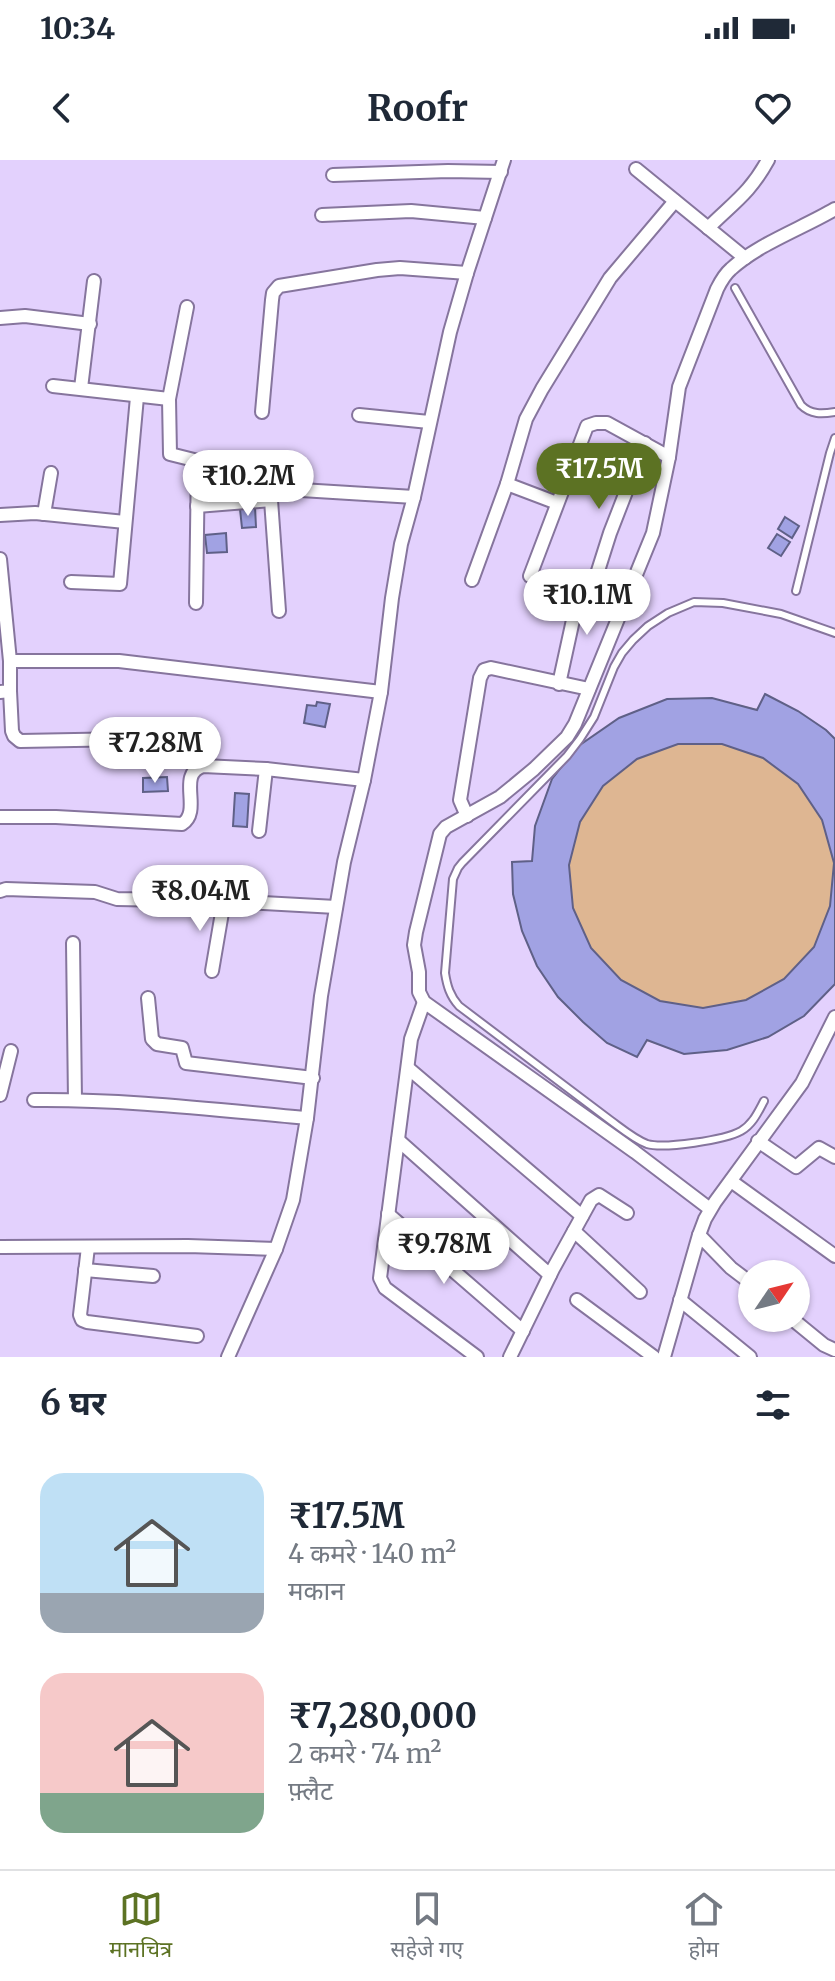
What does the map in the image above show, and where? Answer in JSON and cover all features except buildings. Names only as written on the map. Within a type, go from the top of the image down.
[{"type":"street","points":[[708,228],[742,198],[768,160]]},
{"type":"street","points":[[228,1357],[276,1249],[293,1200],[313,1078],[321,996],[344,862],[381,692],[401,544],[450,332],[502,166],[333,175]]},
{"type":"street","points":[[636,169],[745,258]]},
{"type":"street","points":[[472,580],[507,484],[526,419],[542,389],[610,278],[675,201]]},
{"type":"street","points":[[710,1209],[424,1002],[419,992],[414,945],[440,834],[446,827],[500,797],[548,758],[571,732],[653,533],[669,457],[679,387],[723,278],[745,258],[835,209]]},
{"type":"street","points":[[322,215],[411,211],[485,218]]},
{"type":"street","points":[[262,412],[272,300],[279,286],[400,268],[467,273]]},
{"type":"street","points":[[81,388],[94,281]]},
{"type":"street","points":[[187,307],[169,399],[170,454],[198,461],[196,603]]},
{"type":"street","points":[[0,318],[25,316],[90,324]]},
{"type":"street","points":[[53,386],[169,399]]},
{"type":"street","points":[[71,582],[120,584],[137,397]]},
{"type":"street","points":[[359,415],[429,422]]},
{"type":"street","points":[[530,576],[587,426],[607,423],[669,457]]},
{"type":"street","points":[[591,593],[610,533],[645,443]]},
{"type":"street","points":[[44,514],[51,473]]},
{"type":"street","points":[[507,484],[557,503]]},
{"type":"street","points":[[279,611],[271,500],[276,492],[285,489],[414,497]]},
{"type":"street","points":[[197,506],[271,500]]},
{"type":"street","points":[[0,515],[44,514],[125,522]]},
{"type":"street","points":[[0,559],[10,661],[5,691],[14,736],[20,741],[184,738]]},
{"type":"street","points":[[559,684],[577,600],[581,594],[591,593],[623,605]]},
{"type":"street","points":[[10,661],[119,661],[381,692]]},
{"type":"street","points":[[467,816],[460,800],[482,674],[491,668],[589,689]]},
{"type":"street","points":[[0,817],[182,824],[188,821],[191,814],[190,777],[196,769],[209,766],[364,780]]},
{"type":"street","points":[[259,831],[266,769]]},
{"type":"street","points":[[0,891],[95,892],[117,899],[336,907]]},
{"type":"street","points":[[212,971],[224,901]]},
{"type":"street","points":[[73,943],[75,1100]]},
{"type":"street","points":[[148,998],[152,1039],[157,1044],[182,1047],[186,1063],[313,1078]]},
{"type":"street","points":[[424,1002],[411,1039],[380,1278],[385,1288],[477,1357]]},
{"type":"street","points":[[664,1357],[699,1235],[710,1209],[802,1083],[835,1017]]},
{"type":"street","points":[[0,1095],[11,1051]]},
{"type":"street","points":[[408,1068],[582,1216]]},
{"type":"street","points":[[34,1100],[126,1102],[307,1118]]},
{"type":"street","points":[[398,1140],[550,1275]]},
{"type":"street","points":[[758,1141],[796,1167],[819,1148],[835,1157]]},
{"type":"street","points":[[731,1181],[835,1256]]},
{"type":"street","points":[[510,1357],[591,1200],[599,1195],[627,1213]]},
{"type":"street","points":[[388,1214],[523,1331]]},
{"type":"street","points":[[574,1231],[640,1292]]},
{"type":"street","points":[[699,1235],[738,1273]]},
{"type":"street","points":[[0,1247],[276,1249]]},
{"type":"street","points":[[88,1247],[80,1315],[82,1320],[197,1336]]},
{"type":"street","points":[[85,1270],[153,1276]]},
{"type":"street","points":[[577,1300],[654,1357]]},
{"type":"street","points":[[680,1300],[750,1357]]},
{"type":"street","points":[[808,1332],[835,1350]]},
{"type":"lane","points":[[735,288],[801,405],[814,413],[835,412]]},
{"type":"lane","points":[[796,591],[835,438]]},
{"type":"lane","points":[[764,1101],[749,1125],[727,1137],[666,1146],[648,1144],[623,1129],[453,999],[445,973],[453,879],[462,863],[574,748],[594,717],[622,653],[648,626],[668,613],[694,602],[723,603],[781,614],[835,633]]},
{"type":"shaded area","points":[[765,694],[811,719],[835,739],[835,984],[804,1016],[768,1037],[727,1050],[684,1054],[647,1041],[637,1057],[607,1043],[583,1022],[558,997],[537,966],[522,931],[513,894],[512,862],[532,861],[535,826],[552,779],[577,747],[619,718],[667,699],[712,698],[757,709]]}]
